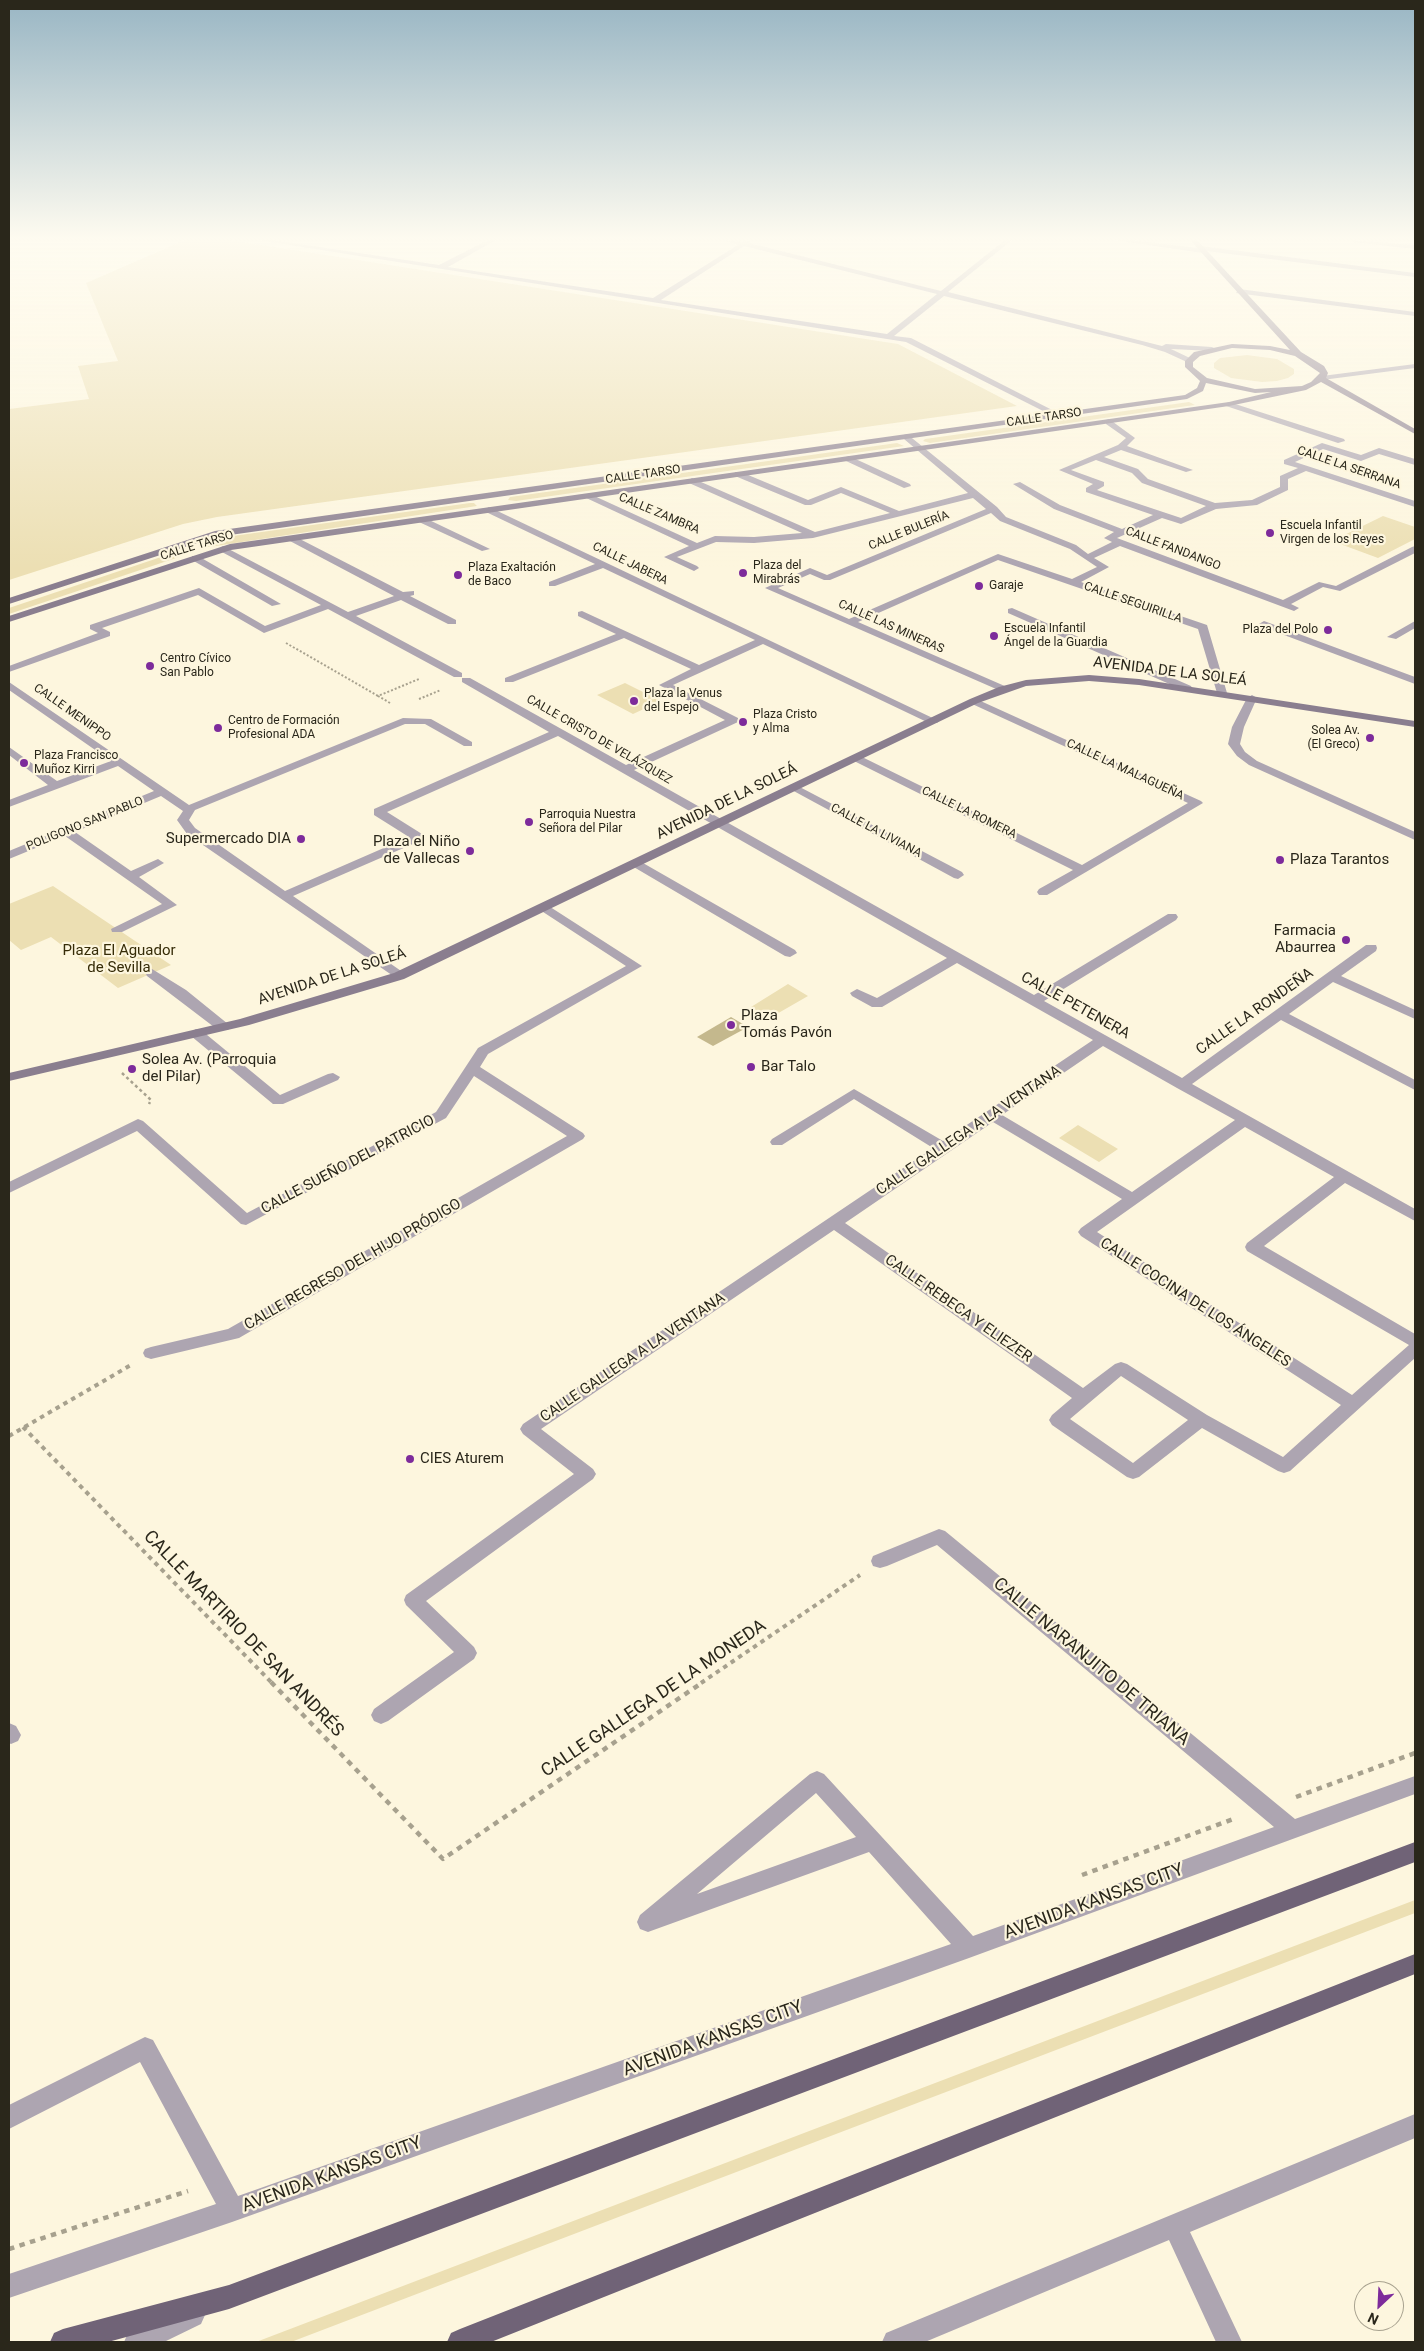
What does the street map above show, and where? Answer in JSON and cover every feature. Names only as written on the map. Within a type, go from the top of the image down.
[{"type":"main road","points":[[62,2342],[229,2297],[1415,1852]]},
{"type":"main road","points":[[460,2342],[1415,1964]]},
{"type":"street","points":[[927,350],[1057,416]]},
{"type":"street","points":[[1167,350],[1189,361]]},
{"type":"street","points":[[1210,350],[1197,354],[1189,361],[1189,367],[1194,374],[1204,380],[1227,387],[1254,391],[1289,391],[1303,388],[1322,379],[1415,366]]},
{"type":"street","points":[[1274,350],[1298,354]]},
{"type":"street","points":[[1294,350],[1321,368],[1362,374]]},
{"type":"street","points":[[1321,368],[1324,373],[1322,379]]},
{"type":"street","points":[[1322,379],[1415,432]]},
{"type":"street","name":"CALLE TARSO","points":[[9,601],[215,534],[1187,397],[1200,389],[1204,380]]},
{"type":"street","points":[[1303,388],[1325,390],[1364,404]]},
{"type":"street","name":"CALLE TARSO","points":[[9,619],[223,549],[1109,422],[1229,404],[1289,391]]},
{"type":"street","name":"CALLE LA SERRANA","points":[[1229,404],[1347,443]]},
{"type":"street","points":[[1109,422],[1131,438],[1121,447],[1063,470],[1101,484],[1089,490],[1181,522],[1214,506],[1254,503],[1285,488],[1283,478],[1306,468]]},
{"type":"street","points":[[907,437],[1003,519],[1073,546],[1087,558],[1104,567],[1073,582]]},
{"type":"street","name":"CALLE LA SERRANA","points":[[1415,462],[1378,451],[1361,458],[1322,446],[1287,462],[1415,504]]},
{"type":"street","name":"CALLE LA SERRANA","points":[[1357,446],[1366,449]]},
{"type":"street","points":[[1121,447],[1189,470]]},
{"type":"street","points":[[1096,457],[1135,471],[1145,481],[1214,506]]},
{"type":"street","points":[[850,458],[907,486]]},
{"type":"street","points":[[738,474],[808,503],[841,490],[900,514]]},
{"type":"street","points":[[692,481],[813,535]]},
{"type":"street","name":"CALLE FANDANGO","points":[[1017,484],[1057,507],[1122,532]]},
{"type":"street","name":"CALLE ZAMBRA","points":[[587,496],[697,546],[715,539],[754,540],[813,535],[976,494]]},
{"type":"street","name":"CALLE JABERA","points":[[489,510],[762,641],[934,720]]},
{"type":"street","name":"CALLE BULERÍA","points":[[770,588],[810,571],[827,578],[994,510]]},
{"type":"street","points":[[1122,532],[1160,515]]},
{"type":"street","points":[[422,520],[485,549]]},
{"type":"street","name":"CALLE FANDANGO","points":[[1122,532],[1109,538],[1294,608],[1264,624],[1415,681]]},
{"type":"street","points":[[290,538],[406,595],[452,622]]},
{"type":"street","points":[[1087,558],[1120,542]]},
{"type":"street","points":[[694,568],[669,557],[697,546]]},
{"type":"street","name":"CALLE CRISTO DE VELÁZQUEZ","points":[[223,549],[462,677],[489,688],[558,732],[719,824]]},
{"type":"street","points":[[1283,604],[1322,584],[1337,589],[1415,549]]},
{"type":"street","name":"CALLE SEGUIRILLA","points":[[850,622],[998,557],[1203,627],[1222,693]]},
{"type":"street","points":[[195,558],[276,604]]},
{"type":"street","points":[[552,584],[602,565]]},
{"type":"street","name":"CALLE LAS MINERAS","points":[[770,588],[1003,689]]},
{"type":"street","points":[[9,669],[106,634],[94,627],[199,591],[264,630],[328,606]]},
{"type":"street","points":[[347,616],[406,595]]},
{"type":"street","points":[[1012,611],[1187,688]]},
{"type":"street","points":[[582,614],[699,669]]},
{"type":"street","points":[[1415,624],[1397,635],[1415,637]]},
{"type":"street","points":[[509,680],[624,634]]},
{"type":"street","points":[[625,770],[734,720],[664,685],[762,641]]},
{"type":"street","name":"AVENIDA DE LA SOLEÁ","points":[[9,1077],[223,1027],[399,976],[934,720],[1003,689],[1050,679],[1089,678],[1187,688],[1415,724]]},
{"type":"street","name":"CALLE MENIPPO","points":[[10,687],[190,810]]},
{"type":"street","points":[[1252,698],[1238,726],[1234,744],[1241,754],[1253,763],[1415,836]]},
{"type":"street","name":"CALLE LA MALAGUEÑA","points":[[974,701],[1196,803],[1043,892]]},
{"type":"street","points":[[399,976],[191,831],[183,820],[190,810],[403,721],[427,721],[468,744]]},
{"type":"street","points":[[283,896],[418,837],[378,812],[558,732]]},
{"type":"street","points":[[9,750],[56,786]]},
{"type":"street","name":"CALLE LA ROMERA","points":[[856,758],[1081,869]]},
{"type":"street","points":[[9,804],[118,762]]},
{"type":"street","name":"CALLE LA LIVIANA","points":[[794,788],[958,875]]},
{"type":"street","name":"POLIGONO SAN PABLO","points":[[9,855],[66,831],[166,795]]},
{"type":"street","name":"CALLE PETENERA","points":[[719,824],[1415,1216]]},
{"type":"street","points":[[66,831],[171,905],[117,929]]},
{"type":"street","points":[[130,876],[158,863]]},
{"type":"street","points":[[636,863],[790,953]]},
{"type":"street","name":"CALLE SUEÑO DEL PATRICIO","points":[[138,1124],[246,1220],[441,1115],[483,1051],[635,966],[544,907]]},
{"type":"street","points":[[1034,1001],[1172,917]]},
{"type":"street","name":"CALLE LA RONDEÑA","points":[[1182,1085],[1371,948]]},
{"type":"street","points":[[857,993],[877,1004],[956,958]]},
{"type":"street","points":[[152,973],[182,993],[223,1027]]},
{"type":"street","points":[[1333,977],[1415,1015]]},
{"type":"street","points":[[1280,1014],[1415,1086]]},
{"type":"street","points":[[196,1033],[278,1101],[333,1077]]},
{"type":"street","name":"CALLE GALLEGA A LA VENTANA","points":[[381,1715],[467,1653],[413,1600],[587,1474],[529,1429],[1103,1040]]},
{"type":"street","name":"CALLE REGRESO DEL HIJO PRÓDIGO","points":[[151,1353],[232,1334],[578,1136],[472,1068]]},
{"type":"street","points":[[777,1142],[854,1093],[943,1148]]},
{"type":"street","points":[[992,1115],[1133,1199]]},
{"type":"street","name":"CALLE COCINA DE LOS ÁNGELES","points":[[1245,1120],[1086,1232],[1353,1404]]},
{"type":"street","points":[[9,1188],[138,1124]]},
{"type":"street","points":[[1345,1176],[1253,1247],[1415,1341]]},
{"type":"street","name":"CALLE REBECA Y ELIEZER","points":[[833,1222],[1083,1397]]},
{"type":"street","points":[[1201,1420],[1133,1472],[1058,1420],[1083,1397],[1121,1368],[1201,1420],[1284,1466],[1415,1349]]},
{"type":"street","name":"CALLE NARANJITO DE TRIANA","points":[[880,1561],[939,1536],[1291,1830]]},
{"type":"street","points":[[873,1841],[648,1922],[817,1780],[873,1841],[969,1948]]},
{"type":"street","name":"AVENIDA KANSAS CITY","points":[[9,2286],[232,2210],[969,1948],[1415,1785]]},
{"type":"street","points":[[9,2117],[145,2048],[232,2210]]},
{"type":"street","points":[[895,2342],[1415,2126]]},
{"type":"street","points":[[1175,2226],[1229,2342]]},
{"type":"street","points":[[137,2342],[229,2297]]},
{"type":"path","points":[[264,630],[392,703]]},
{"type":"path","points":[[378,696],[445,668]]},
{"type":"path","points":[[415,700],[462,677]]},
{"type":"path","points":[[112,1053],[120,1071],[151,1100],[138,1124]]},
{"type":"path","points":[[9,1436],[151,1353]]},
{"type":"path","name":"CALLE MARTIRIO DE SAN ANDRÉS","points":[[22,1428],[443,1859]]},
{"type":"path","name":"CALLE GALLEGA DE LA MONEDA","points":[[443,1859],[880,1561]]},
{"type":"path","points":[[1296,1797],[1415,1753]]},
{"type":"path","points":[[1080,1875],[1227,1821]]},
{"type":"path","points":[[9,2249],[164,2199]]},
{"type":"green space","points":[[113,350],[909,350],[1017,406],[217,517],[183,524],[9,580],[9,409],[89,399],[78,366],[118,361]]},
{"type":"green space","points":[[1247,355],[1277,359],[1294,369],[1294,374],[1277,381],[1262,382],[1231,378],[1214,368],[1214,363],[1220,358]]},
{"type":"green space","points":[[1189,402],[1195,405],[930,443],[923,441],[925,439]]},
{"type":"green space","points":[[897,443],[904,446],[516,501],[508,500],[510,497]]},
{"type":"green space","points":[[474,503],[477,506],[209,547],[204,544],[233,536]]},
{"type":"green space","points":[[1383,516],[1415,527],[1415,539],[1378,558],[1332,541]]},
{"type":"green space","points":[[170,554],[179,557],[9,614],[9,608]]},
{"type":"green space","name":"Plaza la Venus del Espejo","points":[[625,683],[661,701],[633,714],[597,695]]},
{"type":"green space","name":"Plaza El Aguador de Sevilla","points":[[53,886],[171,965],[118,988],[51,937],[21,950],[9,940],[9,904]]},
{"type":"green space","points":[[788,984],[808,996],[768,1019],[751,1007]]},
{"type":"green space","points":[[1078,1125],[1118,1149],[1099,1162],[1059,1138]]},
{"type":"green space","points":[[1415,1900],[1415,1913],[291,2342],[256,2342]]},
{"type":"shaded area","points":[[731,1017],[748,1027],[713,1046],[697,1037]]},
{"type":"place","name":"Escuela Infantil Virgen de los Reyes","points":[[1270,533]]},
{"type":"place","name":"Plaza del Mirabrás","points":[[743,573]]},
{"type":"place","name":"Plaza Exaltación de Baco","points":[[458,575]]},
{"type":"place","name":"Garaje","points":[[979,586]]},
{"type":"place","name":"Plaza del Polo","points":[[1328,630]]},
{"type":"place","name":"Escuela Infantil Ángel de la Guardia","points":[[994,636]]},
{"type":"place","name":"Centro Cívico San Pablo","points":[[150,666]]},
{"type":"place","name":"Plaza la Venus del Espejo","points":[[634,701]]},
{"type":"place","name":"Plaza Cristo y Alma","points":[[743,722]]},
{"type":"place","name":"Centro de Formación Profesional ADA","points":[[218,728]]},
{"type":"place","name":"Solea Av. (El Greco)","points":[[1370,738]]},
{"type":"place","name":"Plaza Francisco Muñoz Kirri","points":[[24,763]]},
{"type":"place","name":"Parroquia Nuestra Señora del Pilar","points":[[529,822]]},
{"type":"place","name":"Supermercado DIA","points":[[301,839]]},
{"type":"place","name":"Plaza el Niño de Vallecas","points":[[470,851]]},
{"type":"place","name":"Plaza Tarantos","points":[[1280,860]]},
{"type":"place","name":"Farmacia Abaurrea","points":[[1346,940]]},
{"type":"place","name":"Plaza Tomás Pavón","points":[[731,1025]]},
{"type":"place","name":"Bar Talo","points":[[751,1067]]},
{"type":"place","name":"Solea Av. (Parroquia del Pilar)","points":[[132,1069]]},
{"type":"place","name":"CIES Aturem","points":[[410,1459]]}]
